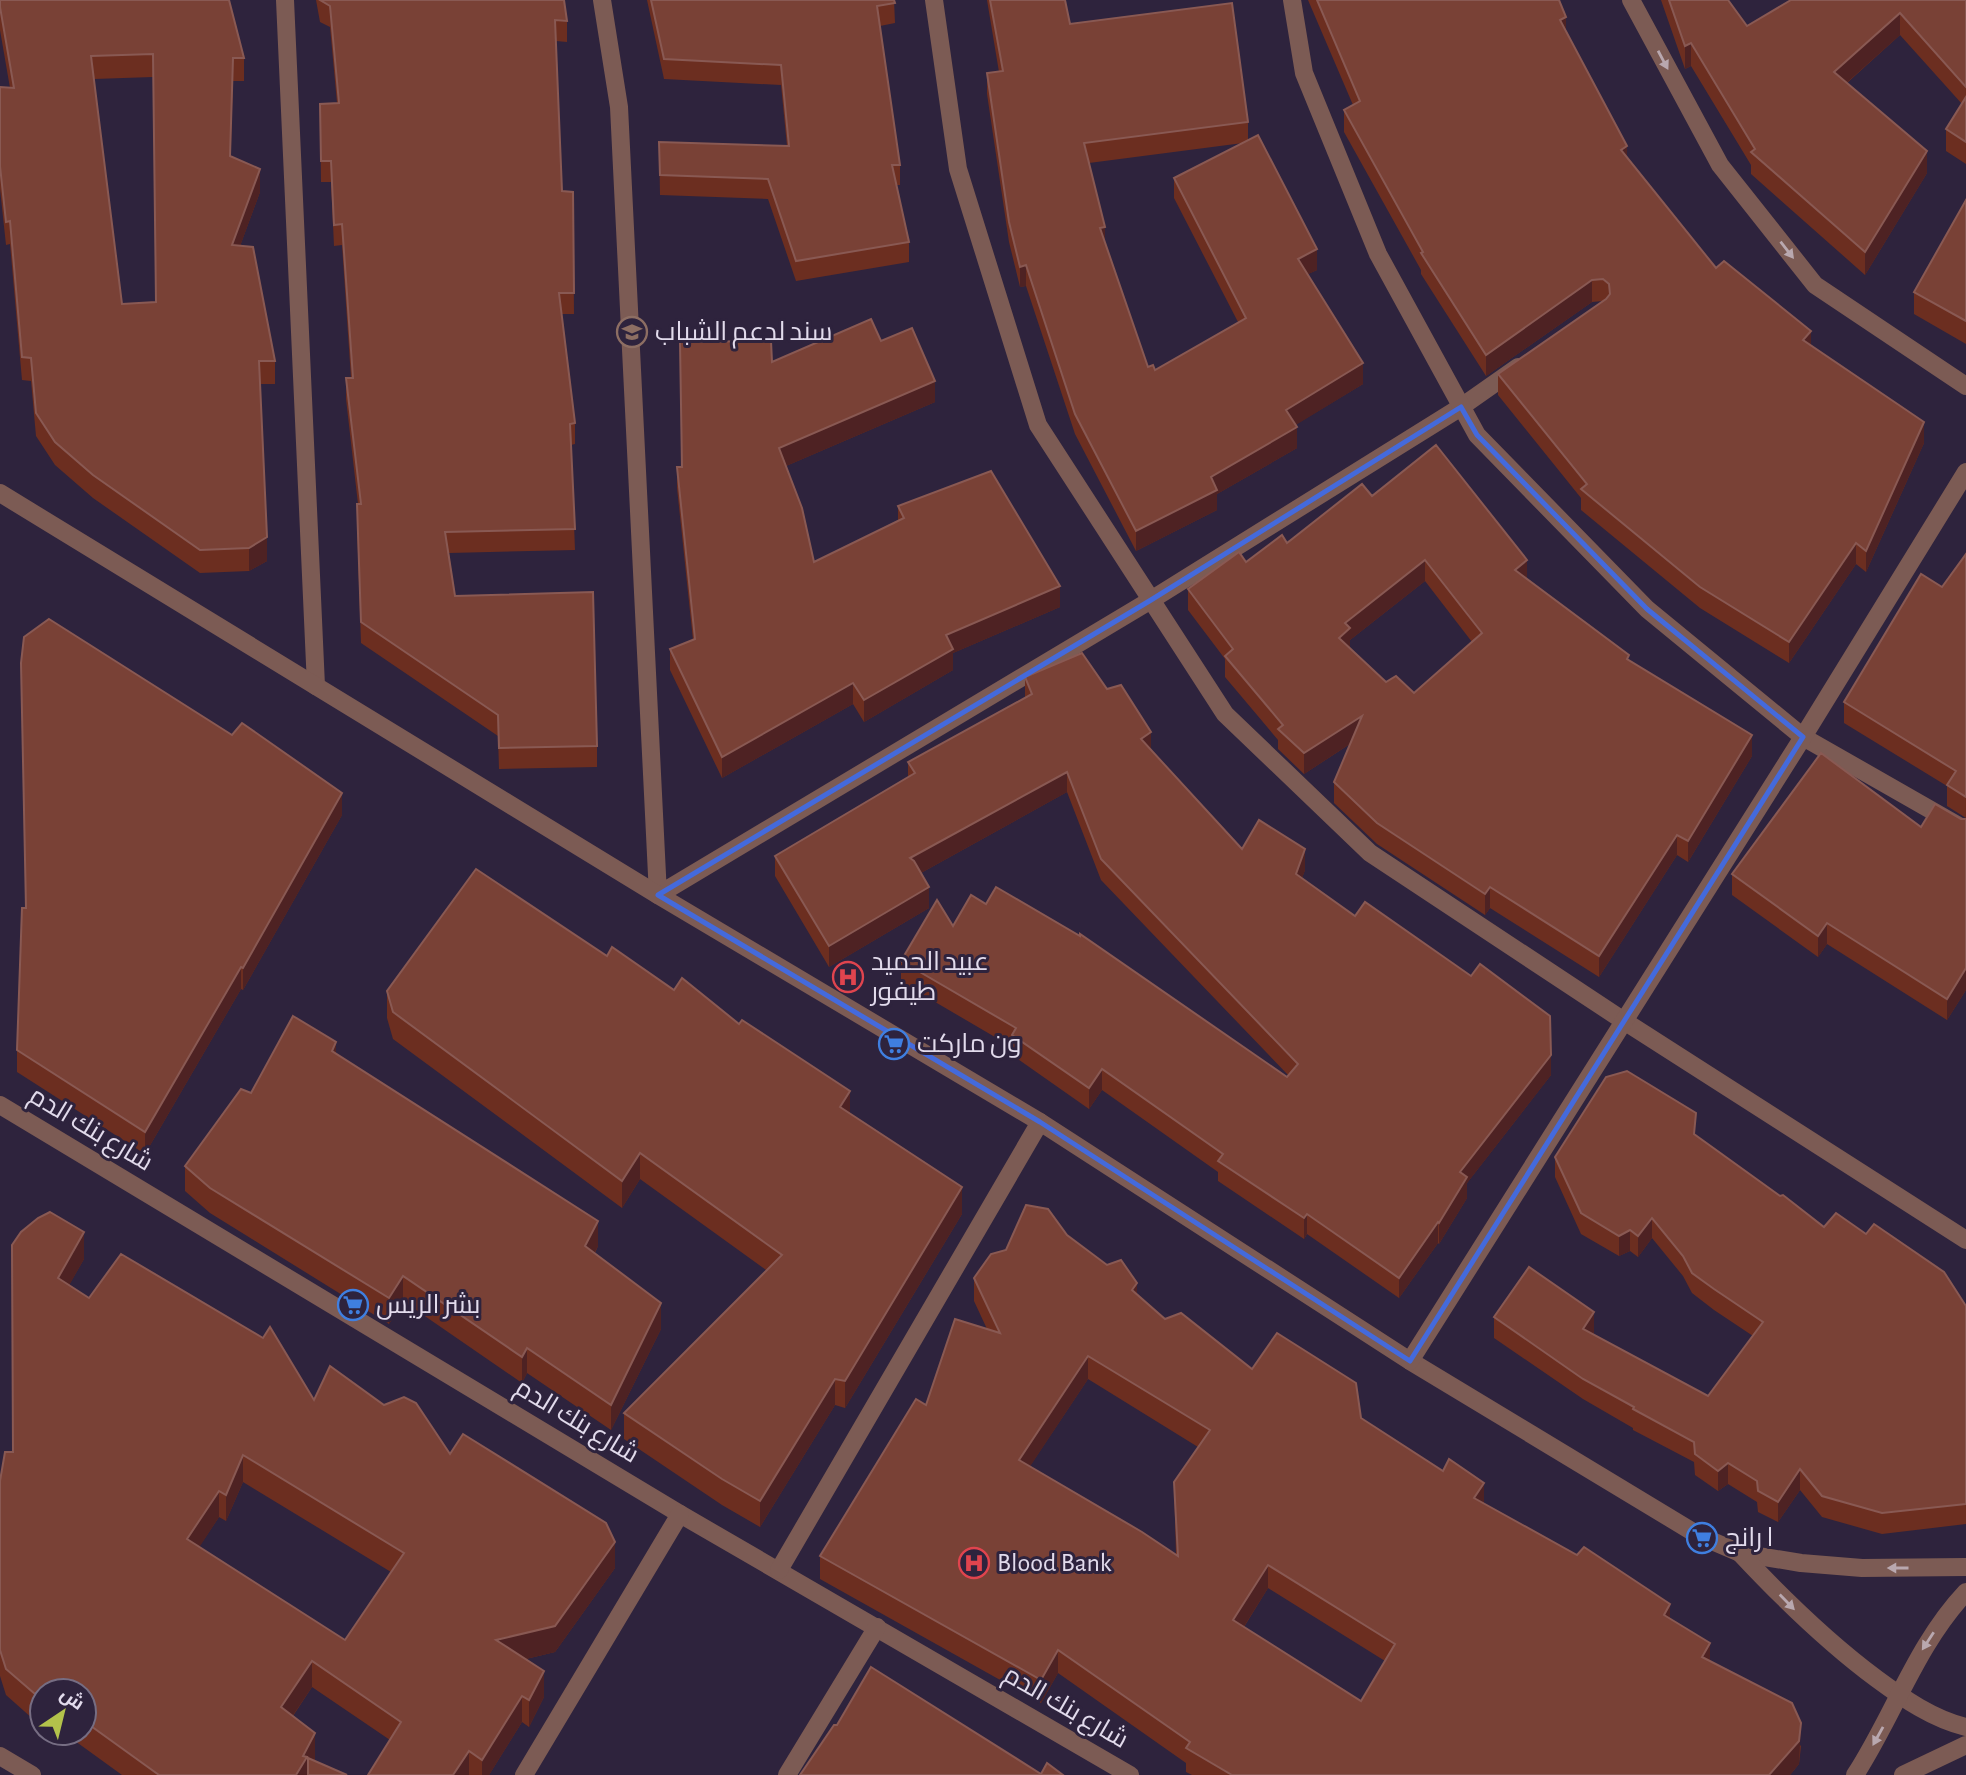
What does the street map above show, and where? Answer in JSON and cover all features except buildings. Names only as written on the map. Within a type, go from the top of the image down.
[{"type":"street","points":[[285,0],[316,686]]},
{"type":"street","points":[[602,0],[619,107],[658,895]]},
{"type":"street","points":[[934,0],[958,169],[1038,425],[1225,714],[1370,853],[1623,1021],[1966,1240]]},
{"type":"street","points":[[1293,0],[1304,73],[1378,254],[1476,435],[1647,609],[1803,737],[1966,830]]},
{"type":"street","points":[[1631,0],[1720,165],[1815,285],[1966,386]]},
{"type":"street","points":[[658,895],[1151,600],[1461,407],[1530,359]]},
{"type":"street","points":[[1410,1361],[1803,737],[1966,472]]},
{"type":"street","points":[[0,493],[658,895],[1040,1122],[1410,1361],[1698,1535],[1740,1553],[1801,1563],[1862,1568],[1966,1567]]},
{"type":"street","name":"شارع بنك الدم","points":[[0,1105],[680,1514],[1130,1775]]},
{"type":"street","points":[[779,1570],[1040,1122]]},
{"type":"street","points":[[524,1775],[680,1514]]},
{"type":"street","points":[[1740,1553],[1796,1612],[1864,1669],[1928,1713],[1966,1727]]},
{"type":"street","points":[[1855,1775],[1881,1731],[1916,1659],[1938,1625],[1966,1592]]},
{"type":"street","points":[[787,1775],[877,1627]]},
{"type":"street","points":[[1903,1775],[1966,1745]]},
{"type":"street","points":[[0,1756],[32,1775]]},
{"type":"highlighted area","points":[[1461,407],[1477,435],[1647,609],[1803,737],[1410,1361],[1040,1122],[658,895],[1151,600]]},
{"type":"place","name":"سند لدعم الشباب","points":[[632,332]]},
{"type":"place","name":"عبيد الحميد طيفور","points":[[848,977]]},
{"type":"place","name":"ون ماركت","points":[[894,1044]]},
{"type":"place","name":"بشر الريس","points":[[353,1305]]},
{"type":"place","name":"ا رانج","points":[[1702,1538]]},
{"type":"place","name":"Blood Bank","points":[[974,1563]]}]
